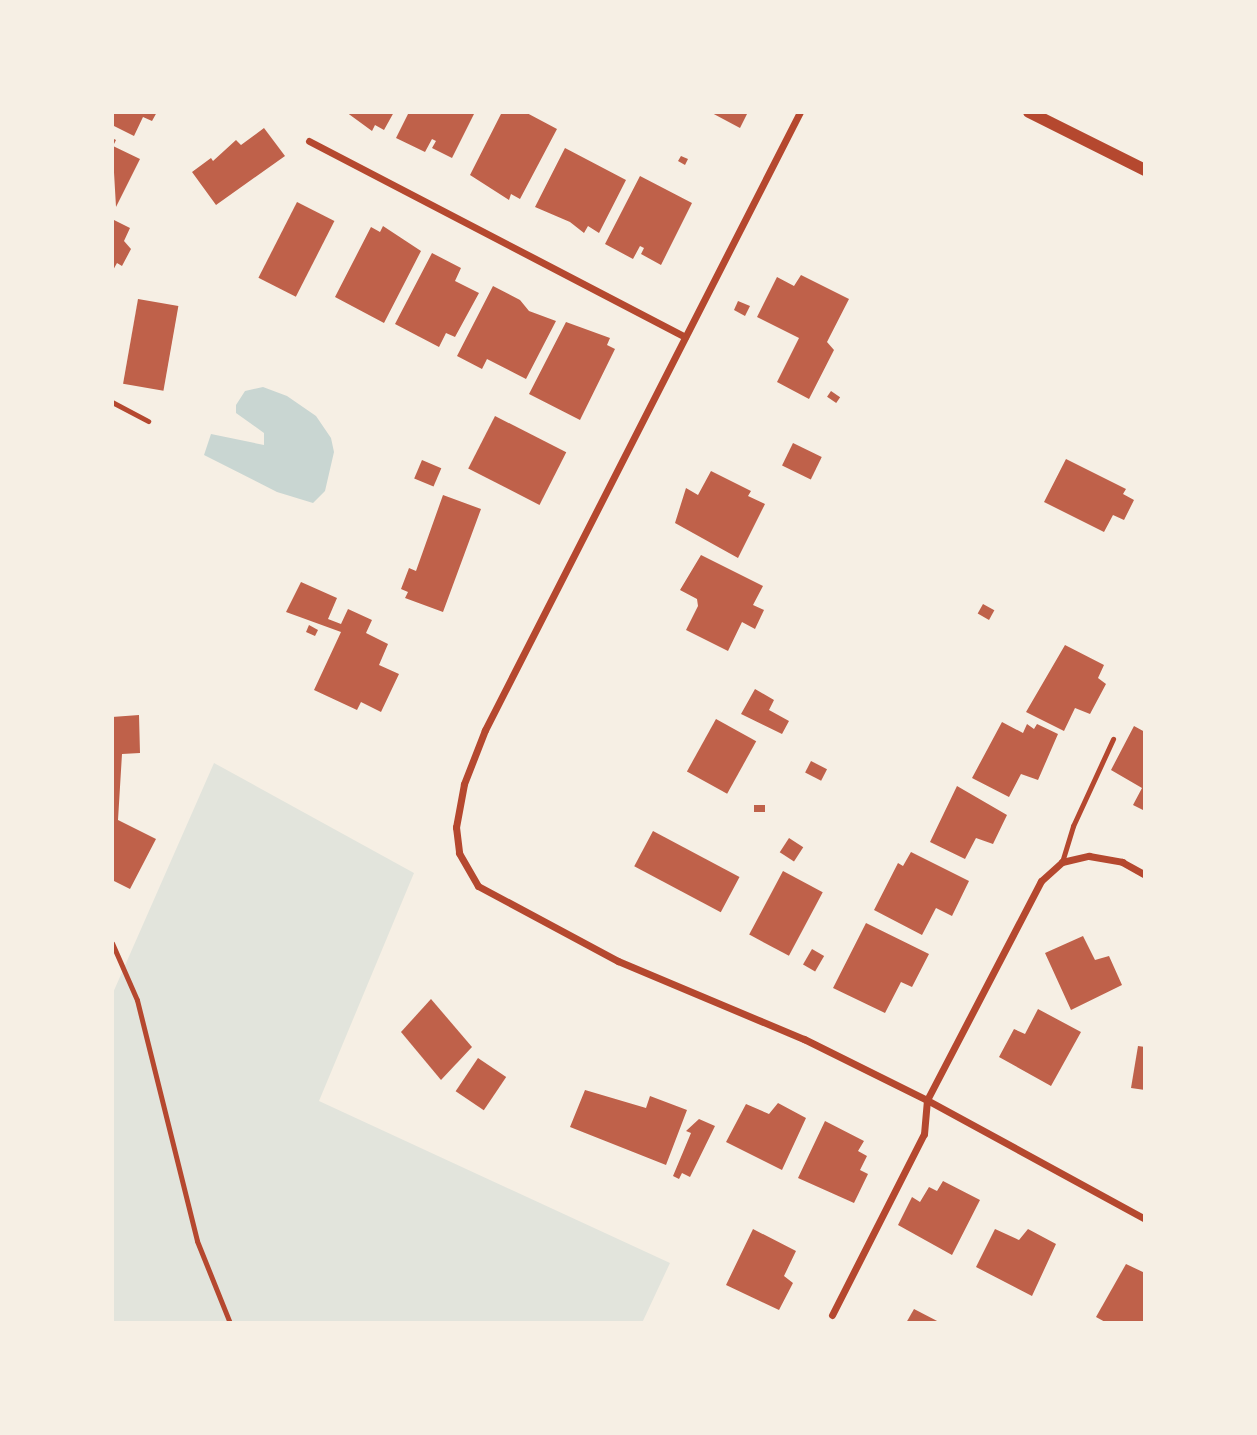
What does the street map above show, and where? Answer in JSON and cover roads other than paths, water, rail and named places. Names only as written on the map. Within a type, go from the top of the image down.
[{"type":"street","points":[[800,112],[485,730],[464,784],[456,827],[459,852],[478,887],[618,961],[804,1039],[927,1100],[1145,1219]]},
{"type":"street","points":[[1029,112],[1145,170]]},
{"type":"street","points":[[309,141],[685,337]]},
{"type":"street","points":[[832,1315],[925,1134],[927,1100],[1025,906],[1062,862],[1089,856],[1122,862],[1145,875]]},
{"type":"lane","points":[[112,402],[148,421]]},
{"type":"lane","points":[[1062,862],[1073,827],[1113,739]]},
{"type":"lane","points":[[112,943],[137,1000],[197,1241],[230,1323]]}]
